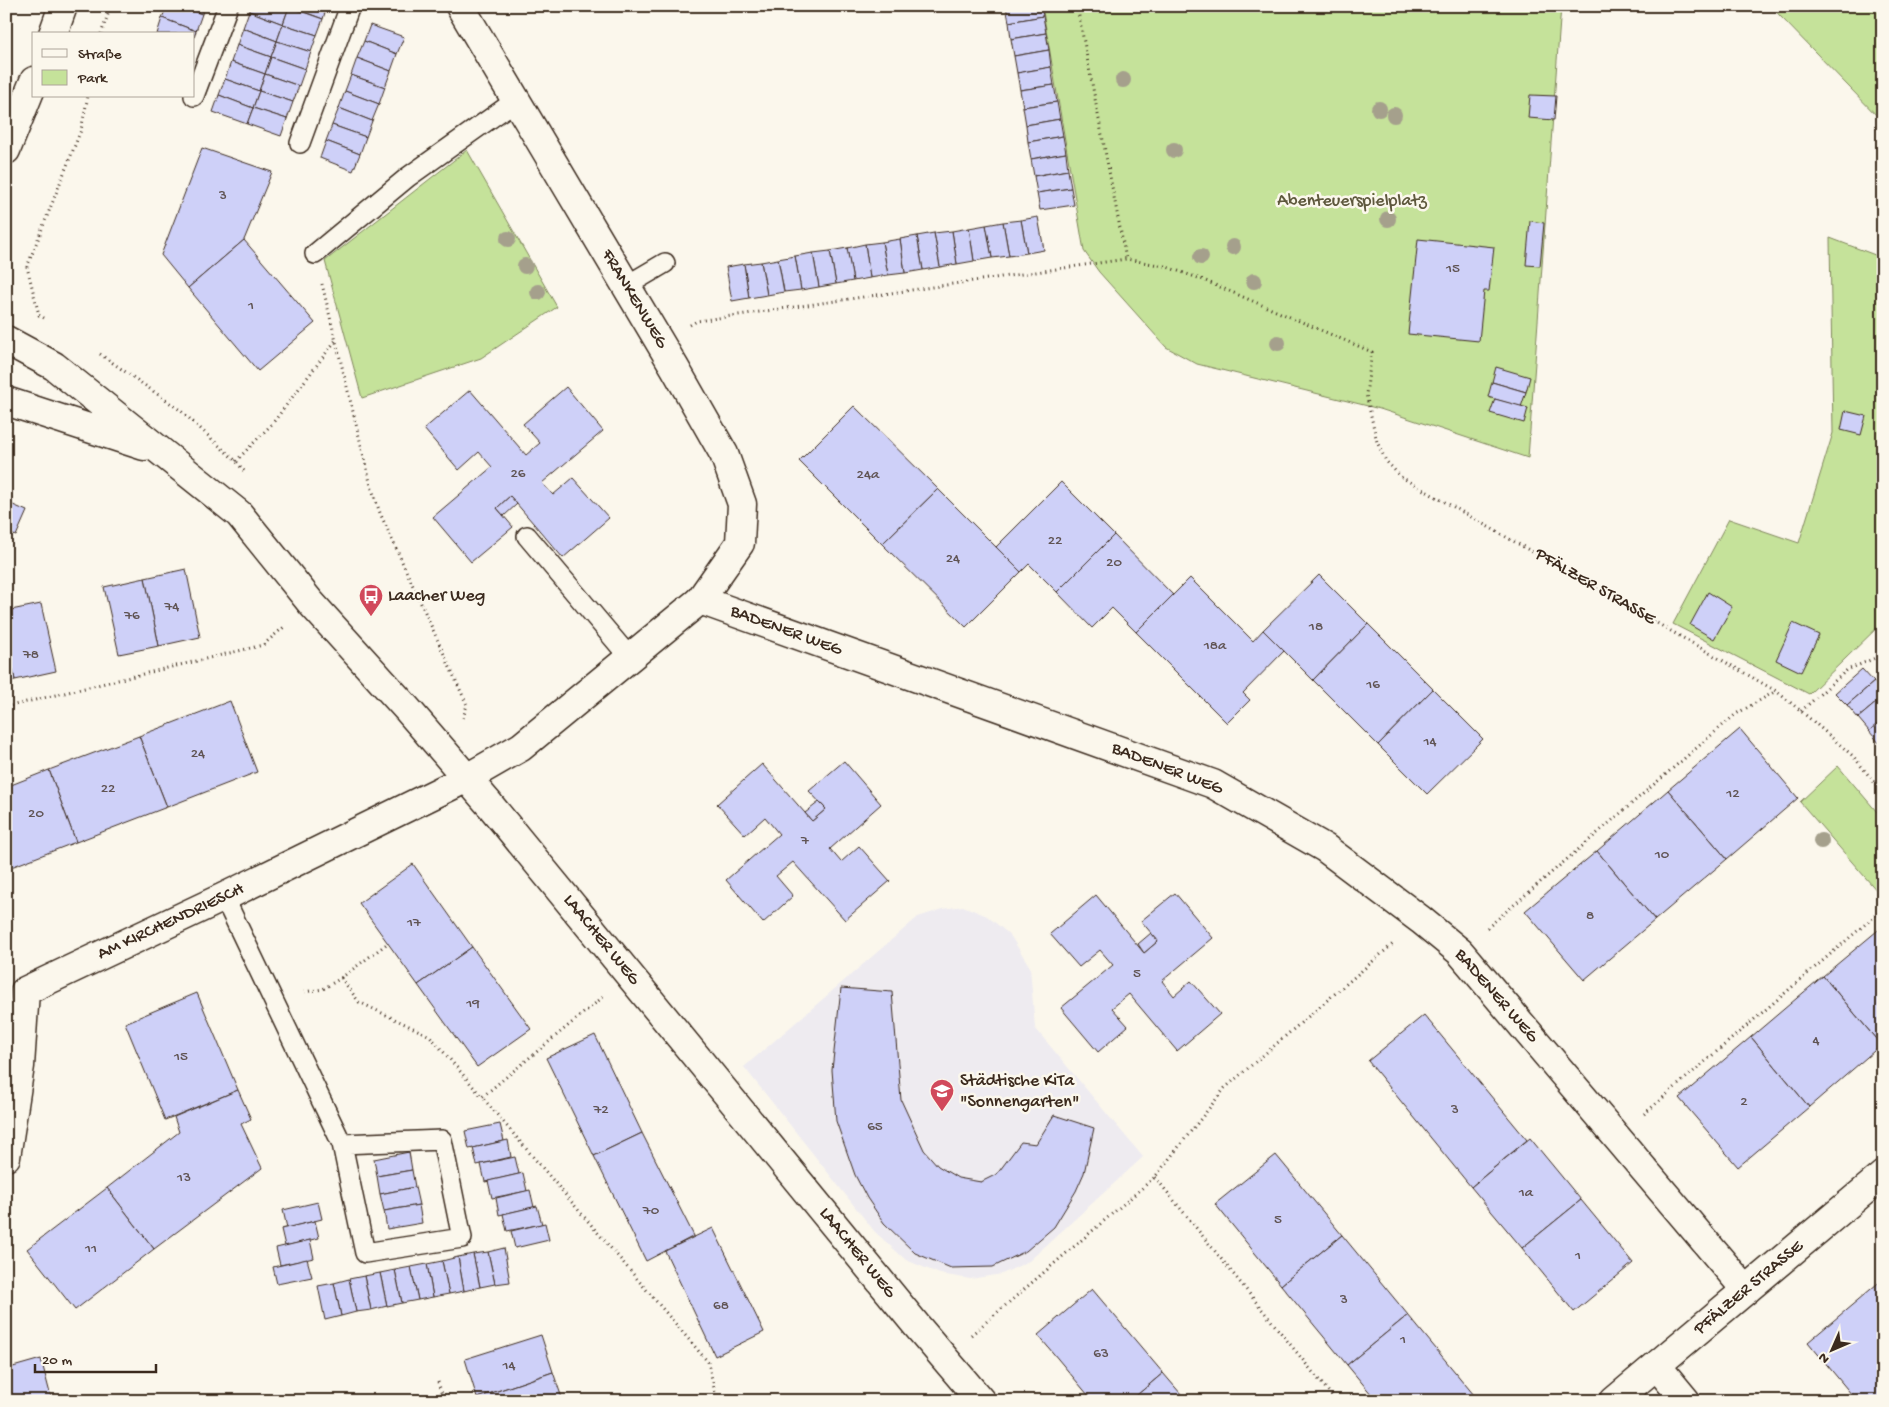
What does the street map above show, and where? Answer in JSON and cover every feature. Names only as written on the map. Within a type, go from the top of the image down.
[{"type":"street","points":[[53,32],[63,6]]},
{"type":"street","name":"FRANKENWEG","points":[[460,6],[660,342],[724,454],[742,504],[740,543],[700,600]]},
{"type":"street","points":[[6,150],[32,86]]},
{"type":"street","name":"LAACHER WEG","points":[[6,340],[54,366],[239,514],[310,603],[467,778],[917,1326],[981,1401]]},
{"type":"street","name":"LAACHER WEG","points":[[6,401],[162,452]]},
{"type":"street","points":[[467,778],[521,747],[700,600]]},
{"type":"street","name":"BADENER WEG","points":[[700,600],[1213,784],[1325,848],[1421,920],[1460,952],[1746,1290]]},
{"type":"street","name":"AM KIRCHENDRIESCH","points":[[6,1158],[20,1066],[25,991],[224,897],[467,778]]},
{"type":"street","name":"PFÄLZER STRASSE","points":[[1614,1401],[1883,1175]]},
{"type":"street","points":[[1657,1366],[1686,1401]]},
{"type":"lane","points":[[195,92],[228,6]]},
{"type":"lane","points":[[300,143],[350,6]]},
{"type":"lane","points":[[315,254],[408,177],[515,101]]},
{"type":"lane","points":[[626,286],[665,262]]},
{"type":"lane","points":[[527,536],[630,658]]},
{"type":"lane","points":[[224,897],[342,1144],[364,1253],[462,1238],[442,1140],[342,1144]]},
{"type":"path","points":[[102,32],[111,6]]},
{"type":"path","points":[[660,342],[697,321],[1126,259],[1077,6]]},
{"type":"path","points":[[40,315],[27,267],[81,130],[88,98]]},
{"type":"path","points":[[315,254],[371,486],[380,513],[467,705],[460,725]]},
{"type":"path","name":"PFÄLZER STRASSE","points":[[1126,259],[1164,266],[1201,279],[1372,352],[1366,394],[1380,448],[1386,461],[1402,477],[1776,691],[1802,710],[1853,756],[1883,792]]},
{"type":"path","points":[[236,460],[272,424],[336,340]]},
{"type":"path","points":[[6,707],[263,645],[310,603]]},
{"type":"path","points":[[1802,710],[1847,670],[1880,656]]},
{"type":"path","points":[[1460,952],[1736,714],[1776,691]]},
{"type":"path","points":[[1617,1138],[1883,910]]},
{"type":"path","points":[[966,1329],[971,1335],[1155,1176],[1224,1088],[1421,920]]},
{"type":"path","points":[[272,998],[323,989],[388,943]]},
{"type":"path","points":[[482,1097],[630,975]]},
{"type":"path","points":[[341,978],[359,1002],[430,1036],[708,1362],[717,1401]]},
{"type":"path","points":[[1155,1176],[1336,1401]]},
{"type":"path","points":[[438,1382],[444,1401]]},
{"type":"shaded area","name":"Städtische KiTa \"Sonnengarten\"","points":[[963,906],[987,916],[1010,935],[1030,967],[1035,1028],[1143,1157],[1029,1261],[1002,1274],[970,1279],[940,1274],[906,1260],[875,1232],[744,1067],[918,917],[943,909]]},
{"type":"green space","name":"Abenteuerspielplatz","points":[[1042,6],[1561,6],[1528,458],[1380,409],[1197,364],[1166,347],[1099,272],[1084,251]]},
{"type":"green space","points":[[1771,6],[1883,6],[1883,122],[1781,17]]},
{"type":"green space","points":[[467,150],[557,307],[481,358],[362,398],[325,261]]},
{"type":"green space","points":[[1830,238],[1883,258],[1883,622],[1809,694],[1673,624],[1729,519],[1799,543],[1833,433]]},
{"type":"green space","points":[[1838,766],[1883,819],[1883,893],[1878,892],[1800,802]]},
{"type":"building","points":[[167,6],[181,6],[202,14],[196,31],[162,18]]},
{"type":"building","points":[[181,6],[205,6],[202,14]]},
{"type":"building","points":[[251,6],[289,7],[283,24],[249,11]]},
{"type":"building","points":[[289,6],[327,6],[323,19]]},
{"type":"building","points":[[1006,6],[1041,6],[1043,16],[1009,22]]},
{"type":"building","points":[[289,7],[323,19],[317,35],[283,24]]},
{"type":"building","points":[[249,11],[283,24],[277,41],[243,28]]},
{"type":"building","points":[[1043,16],[1046,33],[1011,39],[1009,22]]},
{"type":"building","points":[[162,18],[196,31],[195,34],[195,32],[158,32]]},
{"type":"building","points":[[283,24],[317,35],[311,52],[277,41]]},
{"type":"building","points":[[370,25],[404,37],[397,54],[364,41]]},
{"type":"building","points":[[243,28],[277,41],[271,57],[237,45]]},
{"type":"building","points":[[1046,33],[1049,50],[1014,56],[1011,39]]},
{"type":"building","points":[[277,41],[311,52],[305,69],[271,57]]},
{"type":"building","points":[[364,41],[397,54],[391,71],[357,58]]},
{"type":"building","points":[[237,45],[271,57],[265,74],[231,62]]},
{"type":"building","points":[[1049,50],[1051,67],[1017,73],[1014,56]]},
{"type":"building","points":[[271,57],[305,69],[299,86],[265,74]]},
{"type":"building","points":[[357,58],[391,71],[385,87],[351,75]]},
{"type":"building","points":[[231,62],[265,74],[259,91],[225,79]]},
{"type":"building","points":[[1051,67],[1054,85],[1020,90],[1017,73]]},
{"type":"building","points":[[265,74],[299,86],[293,102],[259,91]]},
{"type":"building","points":[[351,75],[385,87],[379,104],[345,91]]},
{"type":"building","points":[[225,79],[259,91],[253,108],[219,95]]},
{"type":"building","points":[[1054,85],[1057,102],[1023,107],[1020,90]]},
{"type":"building","points":[[259,91],[293,102],[287,119],[253,108]]},
{"type":"building","points":[[345,91],[379,104],[372,121],[339,108]]},
{"type":"building","points":[[219,95],[253,108],[247,124],[213,112]]},
{"type":"building","points":[[1530,95],[1556,96],[1554,120],[1528,118]]},
{"type":"building","points":[[1057,102],[1060,119],[1026,125],[1023,107]]},
{"type":"building","points":[[253,108],[287,119],[281,136],[247,124]]},
{"type":"building","points":[[339,108],[372,121],[366,137],[332,125]]},
{"type":"building","points":[[1060,119],[1063,136],[1028,142],[1026,125]]},
{"type":"building","points":[[332,125],[366,137],[360,154],[326,141]]},
{"type":"building","points":[[1063,136],[1066,153],[1031,159],[1028,142]]},
{"type":"building","points":[[326,141],[360,154],[353,171],[320,158]]},
{"type":"building","points":[[202,148],[272,172],[244,240],[188,288],[161,255]]},
{"type":"building","points":[[1066,153],[1068,170],[1034,176],[1031,159]]},
{"type":"building","points":[[1068,170],[1071,188],[1037,193],[1034,176]]},
{"type":"building","points":[[1071,188],[1074,205],[1040,210],[1037,193]]},
{"type":"building","points":[[1038,217],[1044,250],[1027,253],[1021,220]]},
{"type":"building","points":[[1021,220],[1027,253],[1009,256],[1003,222]]},
{"type":"building","points":[[1530,221],[1544,223],[1540,266],[1526,265]]},
{"type":"building","points":[[1003,222],[1009,256],[992,258],[986,225]]},
{"type":"building","points":[[986,225],[992,258],[974,261],[969,228]]},
{"type":"building","points":[[969,228],[974,261],[957,264],[952,231]]},
{"type":"building","points":[[952,231],[957,264],[940,267],[934,233]]},
{"type":"building","points":[[934,233],[940,267],[923,270],[917,236]]},
{"type":"building","points":[[917,236],[923,270],[905,273],[900,239]]},
{"type":"building","points":[[900,239],[905,273],[888,275],[882,242]]},
{"type":"building","points":[[1418,239],[1494,247],[1489,291],[1484,291],[1479,341],[1408,334]]},
{"type":"building","points":[[244,240],[315,323],[258,371],[188,288]]},
{"type":"building","points":[[882,242],[888,275],[870,278],[865,244]]},
{"type":"building","points":[[865,244],[870,278],[853,281],[847,248]]},
{"type":"building","points":[[847,248],[853,281],[836,284],[830,251]]},
{"type":"building","points":[[830,251],[836,284],[819,287],[813,253]]},
{"type":"building","points":[[813,253],[819,287],[801,290],[795,256]]},
{"type":"building","points":[[795,256],[801,290],[784,292],[778,259]]},
{"type":"building","points":[[778,259],[784,292],[767,295],[761,262]]},
{"type":"building","points":[[761,262],[767,295],[749,298],[744,264]]},
{"type":"building","points":[[744,264],[749,298],[732,301],[726,267]]},
{"type":"building","points":[[1496,367],[1530,377],[1526,392],[1492,382]]},
{"type":"building","points":[[1492,382],[1526,392],[1521,407],[1488,397]]},
{"type":"building","points":[[566,387],[603,431],[542,483],[553,495],[573,478],[609,518],[563,558],[510,496],[497,508],[513,527],[471,562],[433,517],[492,467],[479,452],[459,470],[424,429],[470,390],[526,455],[540,443],[523,424]]},
{"type":"building","points":[[1495,399],[1528,408],[1524,423],[1490,413]]},
{"type":"building","points":[[854,406],[938,489],[882,544],[799,461]]},
{"type":"building","points":[[1845,411],[1866,416],[1861,435],[1841,430]]},
{"type":"building","points":[[1061,482],[1114,535],[1057,592],[1029,564],[1021,572],[996,547]]},
{"type":"building","points":[[938,489],[1021,572],[966,627],[882,544]]},
{"type":"building","points":[[510,496],[517,504],[504,516],[497,508]]},
{"type":"building","points":[[6,502],[27,511],[16,536],[6,532]]},
{"type":"building","points":[[1114,535],[1173,595],[1136,632],[1112,608],[1092,628],[1057,592]]},
{"type":"building","points":[[186,569],[200,637],[159,646],[145,578]]},
{"type":"building","points":[[1319,575],[1368,624],[1313,680],[1263,630]]},
{"type":"building","points":[[145,578],[159,646],[119,654],[104,587]]},
{"type":"building","points":[[1190,578],[1253,641],[1263,630],[1284,651],[1243,693],[1250,700],[1227,723],[1136,632]]},
{"type":"building","points":[[1708,592],[1732,607],[1714,639],[1690,625]]},
{"type":"building","points":[[41,604],[56,671],[15,680],[6,639],[6,611]]},
{"type":"building","points":[[1793,623],[1819,635],[1801,672],[1776,660]]},
{"type":"building","points":[[1368,624],[1433,689],[1378,745],[1313,680]]},
{"type":"building","points":[[6,639],[15,680],[6,682]]},
{"type":"building","points":[[1862,669],[1874,682],[1847,705],[1835,693]]},
{"type":"building","points":[[1874,682],[1883,693],[1883,697],[1858,718],[1847,705]]},
{"type":"building","points":[[1433,689],[1483,739],[1427,794],[1378,745]]},
{"type":"building","points":[[1883,697],[1883,719],[1869,731],[1858,718]]},
{"type":"building","points":[[230,701],[257,772],[167,807],[139,736]]},
{"type":"building","points":[[1883,719],[1883,742],[1880,744],[1869,731]]},
{"type":"building","points":[[1740,729],[1798,798],[1727,859],[1668,790]]},
{"type":"building","points":[[139,736],[167,807],[76,842],[49,770]]},
{"type":"building","points":[[844,761],[881,804],[830,849],[841,862],[859,846],[890,881],[845,920],[793,862],[776,876],[793,896],[763,923],[726,880],[779,834],[765,817],[745,835],[717,804],[762,764],[812,821],[826,809],[809,791]]},
{"type":"building","points":[[49,770],[76,842],[6,869],[6,787]]},
{"type":"building","points":[[1668,790],[1727,859],[1655,920],[1597,851]]},
{"type":"building","points":[[819,802],[826,809],[812,821],[805,813]]},
{"type":"building","points":[[1597,851],[1655,920],[1584,980],[1525,911]]},
{"type":"building","points":[[413,864],[472,947],[418,985],[359,903]]},
{"type":"building","points":[[1175,893],[1213,938],[1162,981],[1174,996],[1191,981],[1220,1014],[1177,1051],[1129,994],[1112,1008],[1128,1026],[1098,1052],[1061,1008],[1113,965],[1100,950],[1079,967],[1050,934],[1096,895],[1144,953],[1158,941],[1141,921]]},
{"type":"building","points":[[1883,926],[1883,1044],[1881,1045],[1823,976]]},
{"type":"building","points":[[1151,933],[1158,941],[1144,953],[1138,944]]},
{"type":"building","points":[[472,947],[531,1029],[477,1067],[418,985]]},
{"type":"building","points":[[1823,976],[1881,1045],[1809,1107],[1751,1037]]},
{"type":"building","points":[[841,988],[892,992],[901,1100],[924,1150],[938,1166],[958,1178],[981,1182],[997,1174],[1021,1142],[1036,1144],[1054,1115],[1094,1128],[1084,1173],[1076,1191],[1054,1227],[1026,1251],[993,1267],[951,1268],[915,1253],[884,1223],[867,1198],[855,1175],[836,1121],[832,1070]]},
{"type":"building","points":[[197,993],[238,1090],[165,1120],[125,1023]]},
{"type":"building","points":[[1424,1015],[1527,1140],[1471,1187],[1368,1061]]},
{"type":"building","points":[[595,1035],[642,1133],[594,1156],[546,1058]]},
{"type":"building","points":[[1751,1037],[1809,1107],[1738,1167],[1679,1098]]},
{"type":"building","points":[[238,1090],[251,1119],[241,1124],[262,1168],[154,1249],[107,1188],[179,1132],[174,1117]]},
{"type":"building","points":[[500,1124],[504,1141],[469,1149],[465,1131]]},
{"type":"building","points":[[642,1133],[694,1236],[646,1261],[594,1156]]},
{"type":"building","points":[[1530,1138],[1581,1200],[1522,1248],[1471,1187]]},
{"type":"building","points":[[508,1140],[511,1157],[477,1165],[473,1148]]},
{"type":"building","points":[[409,1152],[412,1170],[377,1176],[374,1159]]},
{"type":"building","points":[[1276,1155],[1342,1235],[1281,1285],[1215,1204]]},
{"type":"building","points":[[515,1157],[519,1174],[485,1182],[481,1164]]},
{"type":"building","points":[[412,1170],[415,1187],[380,1194],[377,1176]]},
{"type":"building","points":[[523,1173],[527,1191],[492,1198],[488,1181]]},
{"type":"building","points":[[415,1187],[419,1205],[384,1211],[380,1194]]},
{"type":"building","points":[[107,1188],[154,1249],[75,1310],[27,1249]]},
{"type":"building","points":[[530,1190],[534,1207],[499,1215],[496,1198]]},
{"type":"building","points":[[1581,1200],[1633,1263],[1574,1312],[1522,1248]]},
{"type":"building","points":[[318,1202],[322,1219],[287,1228],[283,1210]]},
{"type":"building","points":[[419,1205],[422,1223],[387,1229],[384,1211]]},
{"type":"building","points":[[537,1206],[542,1224],[507,1231],[503,1214]]},
{"type":"building","points":[[315,1221],[319,1238],[285,1246],[281,1229]]},
{"type":"building","points":[[545,1223],[549,1240],[515,1248],[511,1231]]},
{"type":"building","points":[[713,1228],[764,1332],[715,1356],[665,1251]]},
{"type":"building","points":[[1342,1235],[1408,1315],[1347,1365],[1281,1285]]},
{"type":"building","points":[[310,1240],[314,1258],[280,1265],[276,1248]]},
{"type":"building","points":[[504,1248],[510,1282],[495,1284],[488,1252]]},
{"type":"building","points":[[488,1252],[495,1284],[480,1287],[473,1254]]},
{"type":"building","points":[[473,1254],[480,1287],[464,1291],[458,1257]]},
{"type":"building","points":[[458,1257],[464,1291],[449,1294],[442,1261]]},
{"type":"building","points":[[307,1259],[312,1277],[277,1284],[273,1267]]},
{"type":"building","points":[[442,1261],[449,1294],[433,1297],[427,1264]]},
{"type":"building","points":[[427,1264],[433,1297],[418,1300],[411,1267]]},
{"type":"building","points":[[411,1267],[418,1300],[402,1303],[395,1270]]},
{"type":"building","points":[[395,1270],[402,1303],[387,1306],[380,1273]]},
{"type":"building","points":[[380,1273],[387,1306],[371,1310],[364,1276]]},
{"type":"building","points":[[364,1276],[371,1310],[356,1312],[349,1279]]},
{"type":"building","points":[[349,1279],[356,1312],[341,1316],[334,1283]]},
{"type":"building","points":[[1883,1279],[1883,1400],[1857,1401],[1808,1342]]},
{"type":"building","points":[[334,1283],[341,1316],[325,1320],[318,1286]]},
{"type":"building","points":[[1092,1289],[1163,1373],[1130,1401],[1093,1401],[1038,1335]]},
{"type":"building","points":[[1408,1315],[1474,1395],[1467,1401],[1377,1401],[1347,1365]]},
{"type":"building","points":[[541,1335],[553,1372],[477,1398],[465,1359]]},
{"type":"building","points":[[41,1359],[52,1401],[6,1401],[6,1369]]},
{"type":"building","points":[[553,1372],[563,1401],[478,1401],[477,1398]]},
{"type":"building","points":[[1163,1373],[1187,1401],[1130,1401]]},
{"type":"place","name":"Laacher Weg","points":[[371,617]]},
{"type":"place","name":"Städtische KiTa \"Sonnengarten\"","points":[[942,1112]]}]
